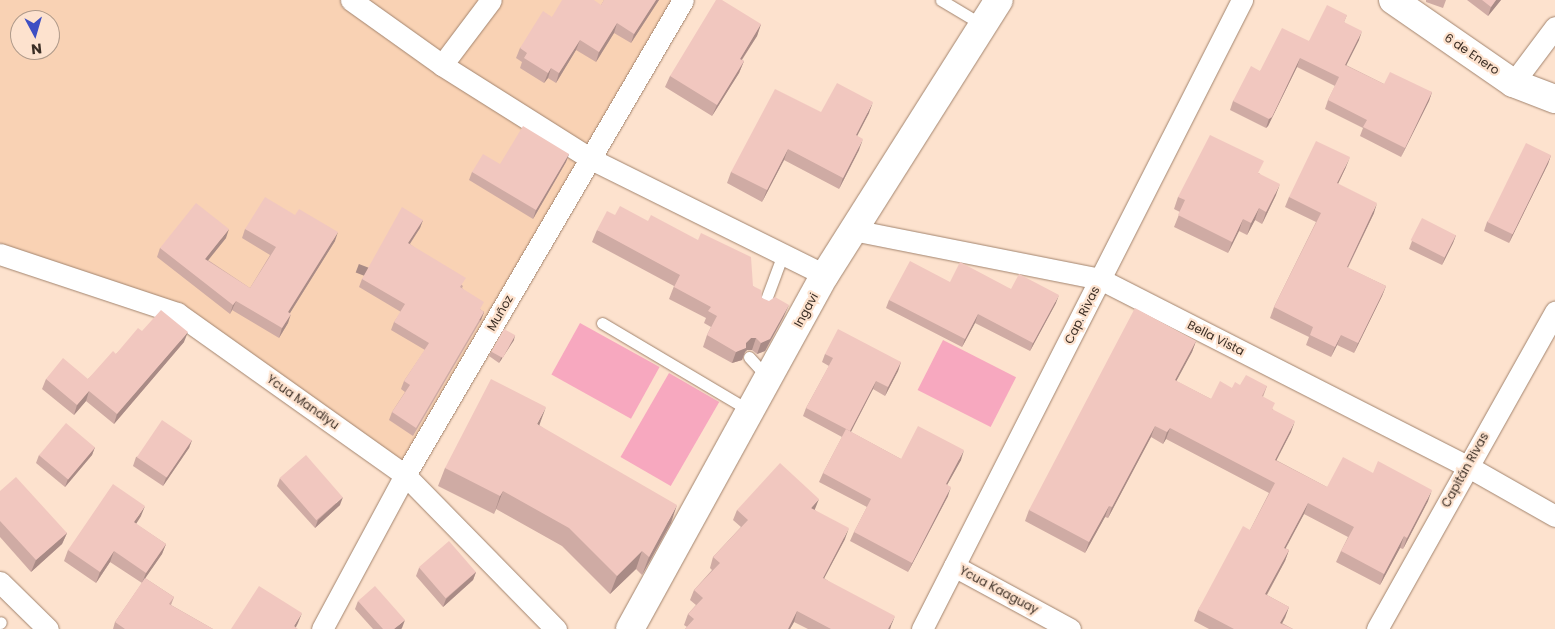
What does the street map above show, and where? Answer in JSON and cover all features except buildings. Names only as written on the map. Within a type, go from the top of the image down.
[{"type":"main road","name":"Ingavi","points":[[630,629],[825,275],[999,0]]},
{"type":"main road","name":"6 de Enero","points":[[1393,0],[1513,82],[1555,99]]},
{"type":"street","points":[[351,0],[442,65],[591,159],[825,275]]},
{"type":"street","points":[[442,65],[491,0]]},
{"type":"street","name":"Muñoz","points":[[322,629],[405,475],[683,0]]},
{"type":"street","name":"Cap. Rivas","points":[[922,629],[1242,0]]},
{"type":"street","points":[[1513,82],[1555,27]]},
{"type":"street","name":"Bella Vista","points":[[853,230],[1100,279],[1467,466],[1555,516]]},
{"type":"street","name":"Ycua Mandiyu","points":[[0,254],[176,313],[405,475],[556,629]]},
{"type":"street","name":"Capitán Rivas","points":[[1377,629],[1555,312]]},
{"type":"street","name":"Ycua Kaaguay","points":[[954,566],[1070,629]]},
{"type":"street","points":[[0,582],[48,629]]},
{"type":"lane","points":[[940,0],[983,25]]},
{"type":"lane","points":[[764,305],[783,254]]},
{"type":"lane","points":[[602,323],[750,411]]},
{"type":"lane","points":[[749,357],[768,379]]},
{"type":"shaded area","points":[[0,0],[690,0],[408,475],[174,310],[0,252]]},
{"type":"shaded area","points":[[580,323],[660,367],[631,419],[551,375]]},
{"type":"shaded area","points":[[943,340],[1016,377],[991,427],[918,390]]},
{"type":"shaded area","points":[[669,373],[719,402],[671,486],[620,457]]}]
